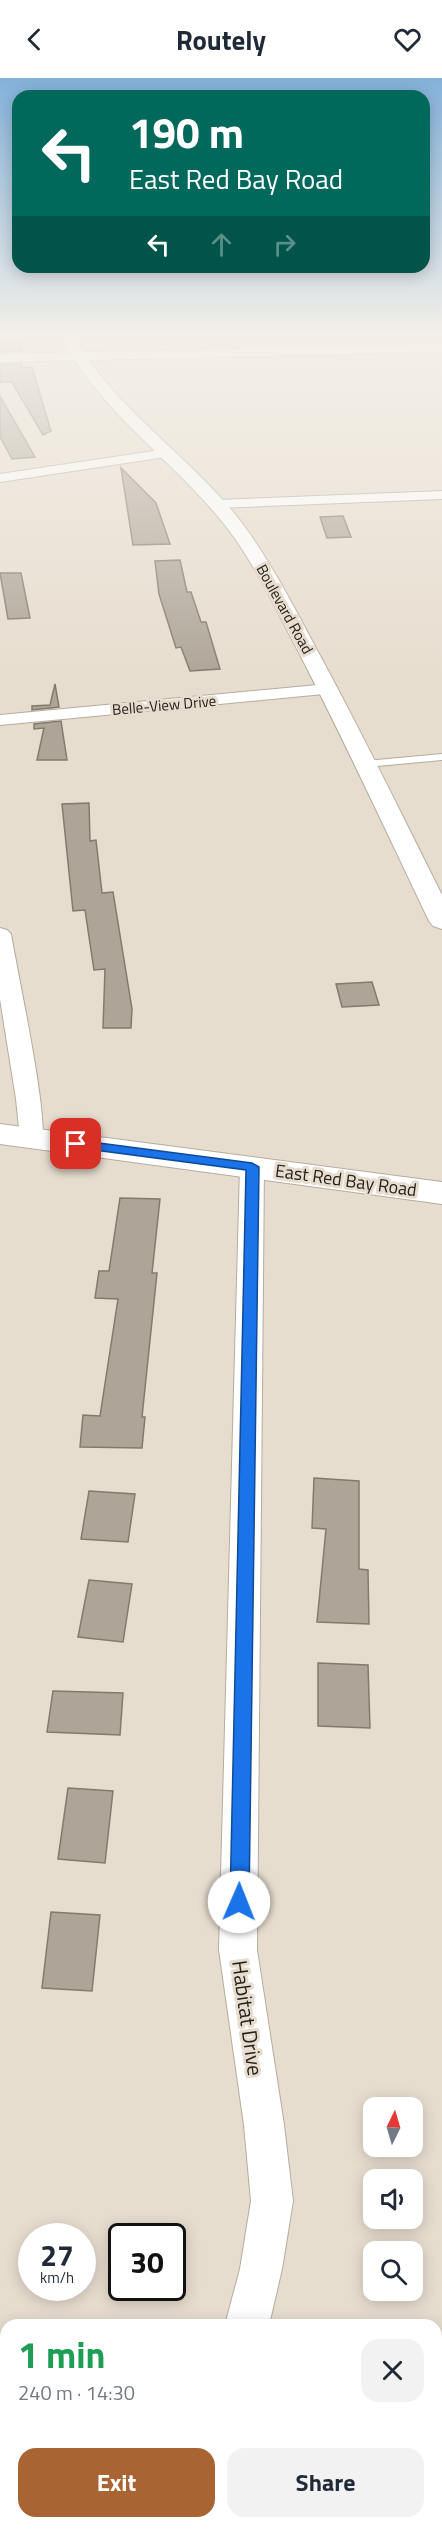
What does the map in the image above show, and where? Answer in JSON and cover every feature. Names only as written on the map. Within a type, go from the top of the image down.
[{"type":"street","points":[[0,478],[167,453]]},
{"type":"street","name":"Boulevard Road","points":[[167,453],[217,504],[274,583],[366,764],[442,921]]},
{"type":"street","points":[[217,504],[442,495]]},
{"type":"street","name":"Belle-View Drive","points":[[0,720],[328,689]]},
{"type":"street","points":[[0,934],[28,1099],[32,1138]]},
{"type":"street","name":"East Red Bay Road","points":[[0,1134],[442,1193]]},
{"type":"street","name":"Habitat Drive","points":[[248,2319],[261,2269],[272,2201],[264,2125],[238,1950],[252,1167]]},
{"type":"lane","points":[[366,764],[442,757]]},
{"type":"building","points":[[8,452],[32,452],[35,457],[12,459]]},
{"type":"building","points":[[121,468],[156,503],[170,544],[133,545]]},
{"type":"building","points":[[343,516],[351,537],[327,538],[320,517]]},
{"type":"building","points":[[180,560],[187,592],[191,592],[201,622],[206,622],[220,669],[190,671],[181,647],[176,648],[159,594],[155,561]]},
{"type":"building","points":[[0,573],[21,573],[30,618],[8,619]]},
{"type":"building","points":[[55,684],[59,707],[32,710],[32,706],[50,705]]},
{"type":"building","points":[[61,721],[67,760],[37,760],[44,728],[34,729],[34,724]]},
{"type":"building","points":[[89,803],[90,841],[96,840],[102,893],[113,892],[132,1009],[131,1028],[103,1028],[105,969],[94,970],[85,910],[73,911],[62,804]]},
{"type":"building","points":[[372,982],[379,1005],[342,1007],[336,984]]},
{"type":"building","points":[[120,1198],[160,1199],[152,1273],[157,1273],[142,1417],[145,1417],[142,1448],[80,1447],[83,1415],[100,1416],[118,1299],[95,1298],[99,1271],[109,1271]]},
{"type":"building","points":[[314,1478],[359,1481],[359,1569],[368,1570],[369,1624],[317,1622],[326,1529],[312,1528]]},
{"type":"building","points":[[89,1491],[135,1494],[128,1542],[81,1539]]},
{"type":"building","points":[[89,1580],[132,1584],[123,1642],[78,1637]]},
{"type":"building","points":[[318,1663],[368,1665],[370,1728],[318,1726]]},
{"type":"building","points":[[53,1691],[123,1693],[120,1735],[47,1732]]},
{"type":"building","points":[[68,1788],[113,1791],[105,1863],[58,1859]]},
{"type":"building","points":[[51,1912],[100,1915],[92,1991],[42,1988]]},
{"type":"route","points":[[76,1144],[252,1167],[239,1902]]}]
